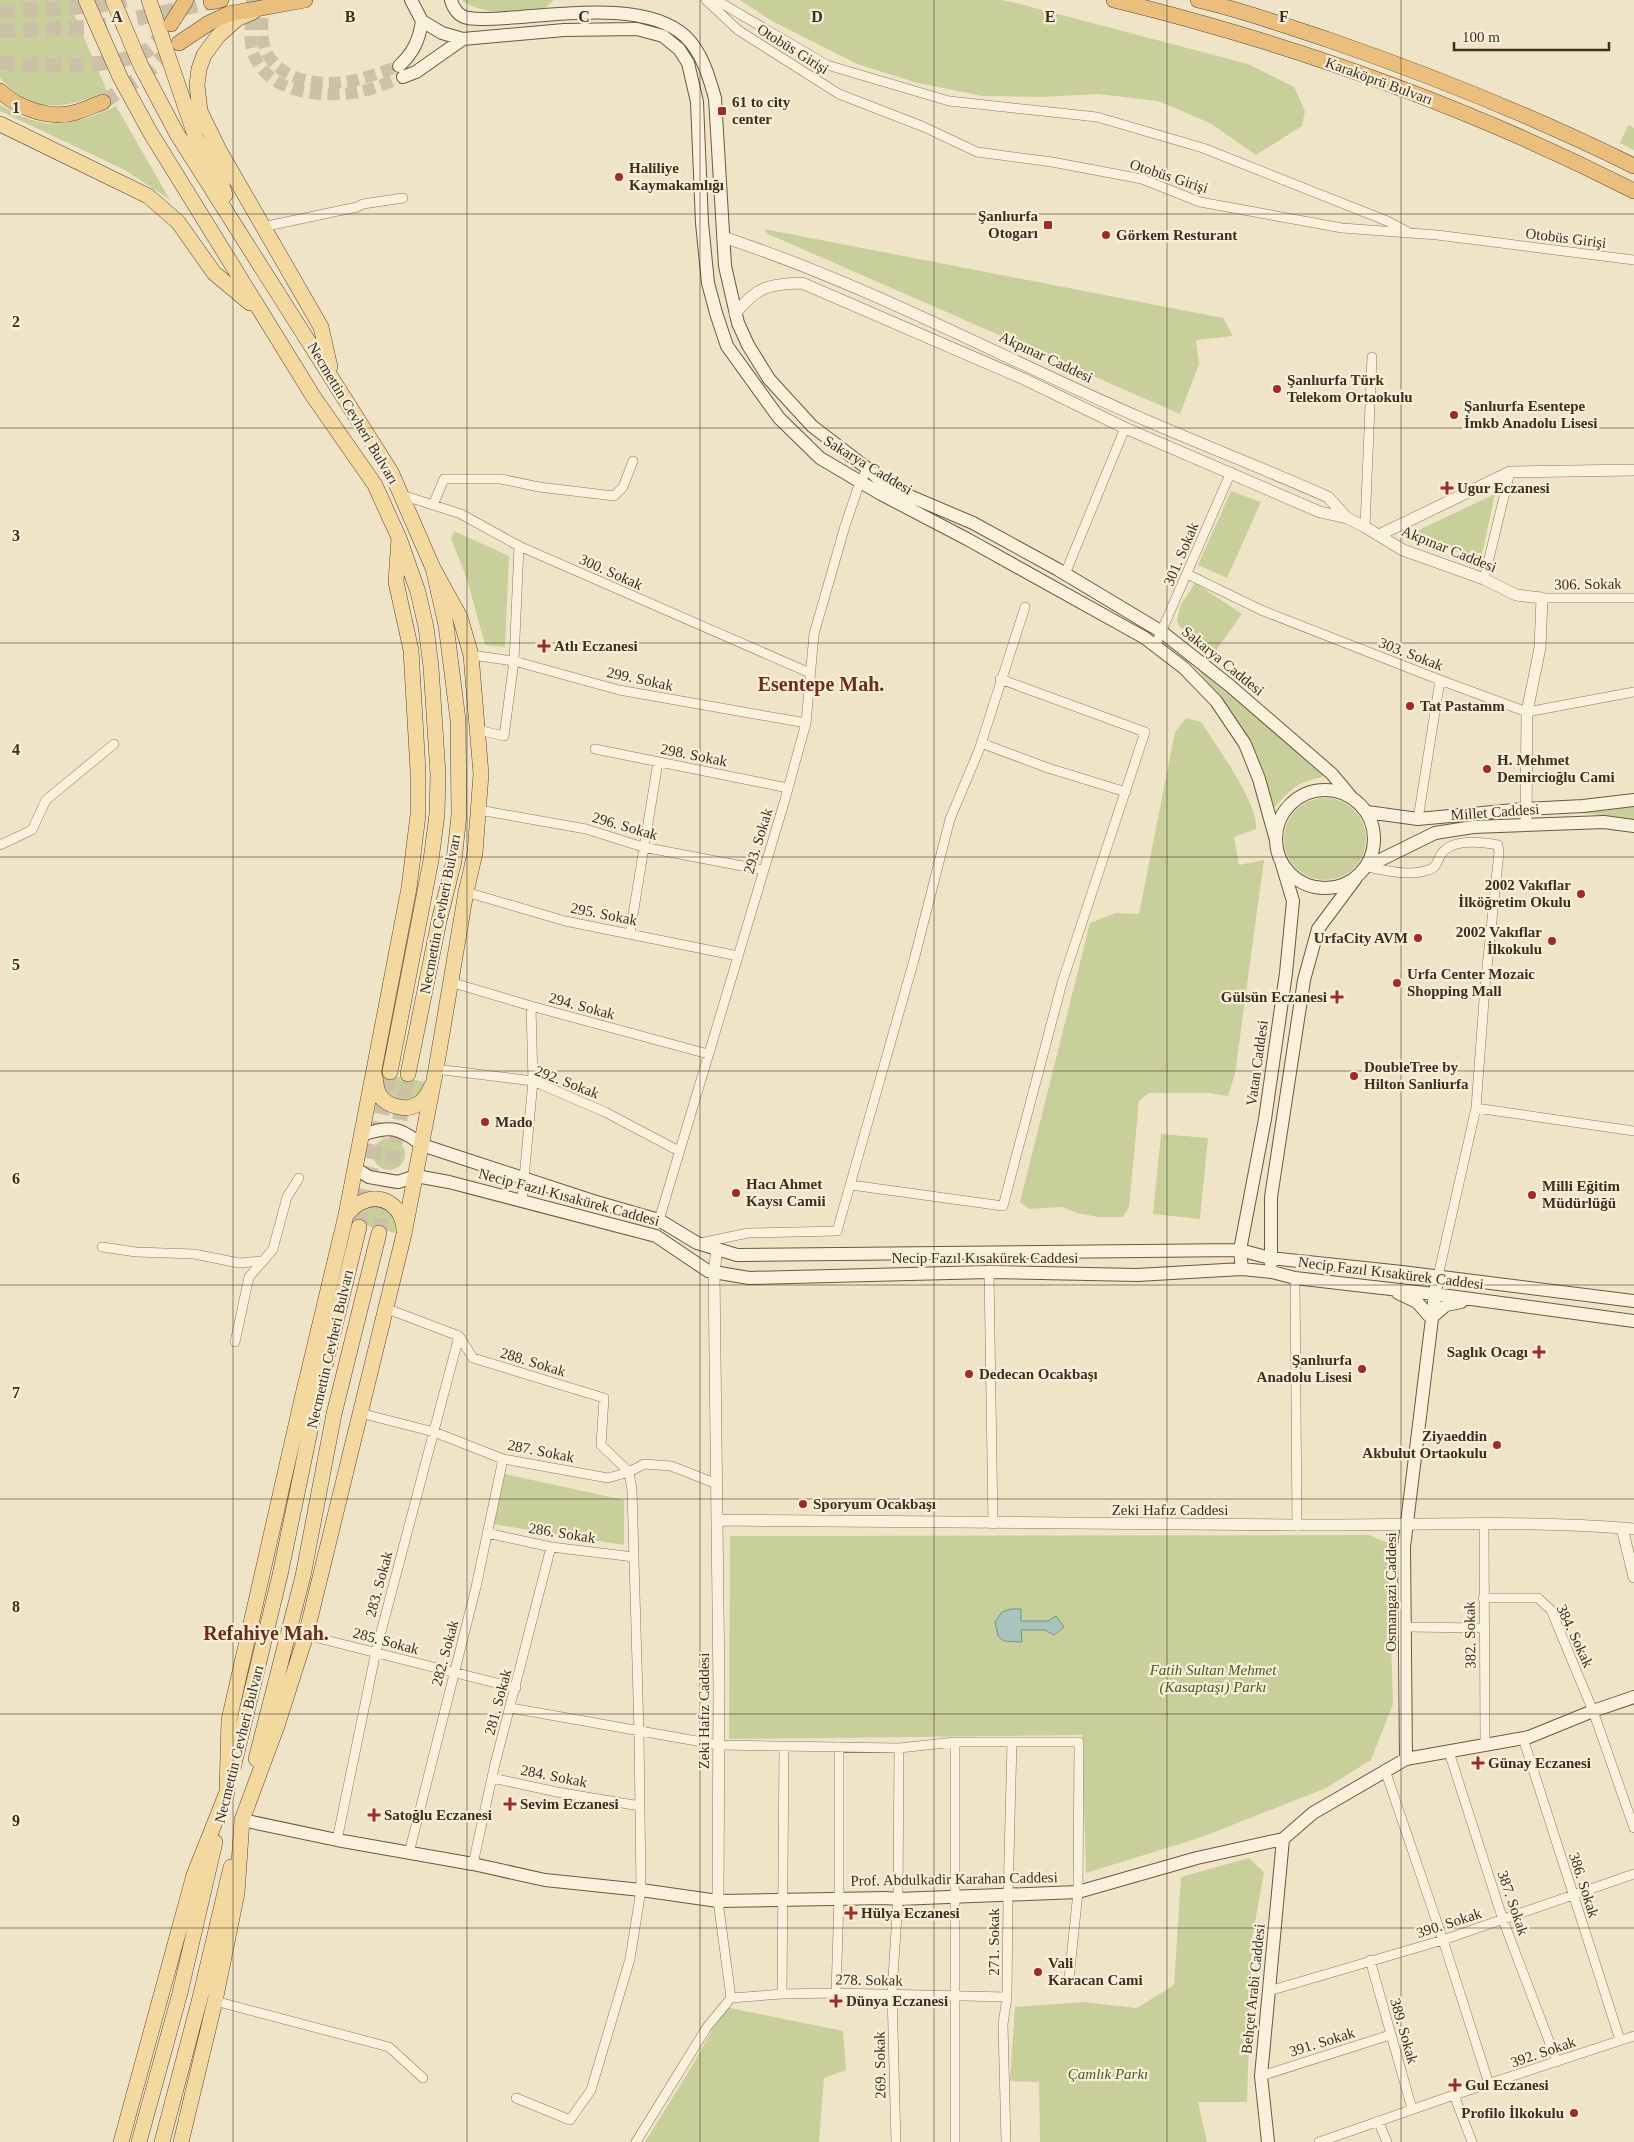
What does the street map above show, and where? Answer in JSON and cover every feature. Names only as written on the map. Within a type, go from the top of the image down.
[{"type":"highway","points":[[171,24],[186,0]]},
{"type":"highway","points":[[179,44],[209,23],[228,14],[305,0]]},
{"type":"highway","name":"Karaköprü Bulvarı","points":[[1114,0],[1196,20],[1363,75],[1478,119],[1634,190]]},
{"type":"highway","name":"Karaköprü Bulvarı","points":[[1198,0],[1294,28],[1427,76],[1512,110],[1634,166]]},
{"type":"highway","points":[[0,91],[26,108],[44,113],[76,112],[103,102]]},
{"type":"main road","name":"Necmettin Cevheri Bulvarı","points":[[86,0],[120,77],[150,132],[313,396],[375,484],[400,538],[418,592],[426,627],[431,667],[438,774],[437,814],[431,860],[390,1072]]},
{"type":"main road","name":"Necmettin Cevheri Bulvarı","points":[[113,0],[141,66],[168,117],[391,472],[433,568],[446,625],[458,720],[459,815],[454,861],[439,921],[408,1074]]},
{"type":"main road","points":[[148,0],[196,138],[221,182],[234,223]]},
{"type":"main road","points":[[411,0],[422,21],[419,40],[401,71],[416,72],[464,39]]},
{"type":"main road","name":"Sakarya Caddesi","points":[[451,0],[453,8],[466,18],[490,19],[583,13],[626,14],[652,19],[671,26],[685,36],[701,60],[709,77],[715,98],[723,237],[726,266],[735,314],[748,345],[769,379],[812,426],[868,469],[886,486],[973,523],[1065,574],[1162,632],[1228,685],[1332,774],[1352,798]]},
{"type":"main road","points":[[262,7],[237,20],[218,36],[204,55],[199,69],[200,111],[205,125],[321,327],[332,378]]},
{"type":"main road","name":"Sakarya Caddesi","points":[[422,21],[442,33],[464,39],[564,30],[638,29],[663,36],[679,50],[688,63],[697,102],[702,223],[708,283],[727,346],[779,418],[820,458],[860,482],[1145,638],[1184,668],[1216,701],[1245,744],[1258,779],[1276,840]]},
{"type":"main road","points":[[0,124],[148,196],[178,222],[214,273],[261,312]]},
{"type":"main road","points":[[121,2142],[194,1874],[226,1792],[229,1720],[302,1398],[346,1215],[408,898],[418,815],[411,650],[396,582],[400,538]]},
{"type":"main road","points":[[181,2142],[216,2001],[237,1892],[242,1820],[277,1726],[306,1635],[404,1234],[435,1076],[466,892],[475,854],[481,774],[471,654],[460,617],[433,568]]},
{"type":"main road","points":[[1272,1272],[1270,1258],[1271,1196],[1304,980],[1318,929],[1366,867],[1372,854],[1375,839],[1373,825],[1367,812],[1352,798],[1338,791],[1323,790],[1308,793],[1295,800],[1285,812],[1278,825],[1276,840],[1282,861],[1296,877],[1315,887],[1329,888],[1343,885],[1356,878]]},
{"type":"main road","name":"Millet Caddesi","points":[[1367,812],[1418,819],[1525,809],[1583,806],[1634,800]]},
{"type":"main road","name":"Millet Caddesi","points":[[1366,867],[1435,833],[1473,826],[1604,822],[1634,826]]},
{"type":"main road","name":"Vatan Caddesi","points":[[1242,1269],[1240,1250],[1265,1119],[1286,973],[1293,901],[1282,861]]},
{"type":"main road","points":[[374,1070],[377,1089],[381,1097],[391,1104],[406,1108],[417,1105],[427,1097],[435,1076]]},
{"type":"main road","name":"Necip Fazıl Kısakürek Caddesi","points":[[361,1135],[384,1128],[406,1132],[422,1145],[593,1202],[659,1220],[697,1244],[737,1255],[1240,1250],[1270,1258],[1438,1276],[1634,1301]]},
{"type":"main road","name":"Necip Fazıl Kısakürek Caddesi","points":[[355,1168],[369,1177],[398,1182],[416,1176],[449,1182],[656,1236],[708,1271],[749,1278],[989,1272],[1138,1275],[1242,1269],[1272,1272],[1295,1278],[1434,1294],[1634,1321]]},
{"type":"main road","points":[[346,1215],[362,1202],[374,1198],[385,1200],[399,1211],[404,1221],[404,1234]]},
{"type":"main road","name":"Necmettin Cevheri Bulvarı","points":[[139,2142],[180,1993],[226,1792],[276,1594],[315,1408],[359,1227]]},
{"type":"main road","name":"Necmettin Cevheri Bulvarı","points":[[162,2142],[200,1998],[264,1726],[303,1576],[334,1414],[379,1233]]},
{"type":"main road","name":"Osmangazi Caddesi","points":[[1406,1759],[1404,1547],[1434,1294],[1438,1276]]},
{"type":"main road","points":[[1374,1287],[1400,1294],[1417,1302],[1431,1318],[1446,1305],[1470,1300]]},
{"type":"main road","name":"Prof. Abdulkadir Karahan Caddesi","points":[[242,1820],[337,1840],[473,1864],[545,1880],[641,1890],[718,1901],[839,1898],[898,1899],[1078,1892],[1197,1858],[1283,1839],[1313,1813],[1386,1773],[1406,1759],[1523,1738],[1634,1697]]},
{"type":"main road","name":"Behçet Arabi Caddesi","points":[[1268,2142],[1261,2076],[1283,1839]]},
{"type":"street","name":"Otobüs Girişi","points":[[706,0],[738,30],[839,94],[924,127],[976,152],[1052,162],[1142,179],[1200,202],[1342,228],[1437,235],[1634,260]]},
{"type":"street","points":[[716,0],[827,65],[949,101],[1097,117],[1203,148],[1387,221],[1410,234]]},
{"type":"street","points":[[266,230],[267,226],[357,207],[363,204],[403,198]]},
{"type":"street","name":"Akpınar Caddesi","points":[[723,237],[762,250],[880,299],[1000,352],[1136,416],[1328,496],[1347,518]]},
{"type":"street","name":"Akpınar Caddesi","points":[[735,314],[748,296],[763,288],[781,283],[802,283],[1024,379],[1125,428],[1231,472],[1320,512],[1347,518],[1403,550],[1484,579],[1516,594],[1542,598]]},
{"type":"street","points":[[1365,527],[1372,356]]},
{"type":"street","points":[[1065,574],[1125,428]]},
{"type":"street","points":[[433,505],[444,479],[501,479],[539,487],[614,496],[622,487],[633,460]]},
{"type":"street","name":"293. Sokak","points":[[659,1220],[788,788],[806,723],[814,634],[845,526],[860,482],[868,469]]},
{"type":"street","points":[[1379,535],[1510,472],[1634,470]]},
{"type":"street","name":"301. Sokak","points":[[1155,646],[1231,472]]},
{"type":"street","points":[[1484,579],[1510,472]]},
{"type":"street","name":"300. Sokak","points":[[402,496],[461,514],[519,546],[810,673]]},
{"type":"street","points":[[478,730],[504,736],[514,661],[519,546]]},
{"type":"street","name":"303. Sokak","points":[[1187,574],[1261,610],[1527,712]]},
{"type":"street","points":[[1526,825],[1527,712],[1540,648],[1542,598]]},
{"type":"street","name":"306. Sokak","points":[[1542,598],[1634,598]]},
{"type":"street","points":[[697,1244],[748,1233],[837,1232],[914,960],[950,819],[981,743],[1000,679],[1025,607]]},
{"type":"street","name":"299. Sokak","points":[[471,654],[514,661],[619,690],[806,723]]},
{"type":"street","points":[[851,1185],[1003,1206],[1062,983],[1145,732],[1000,679]]},
{"type":"street","points":[[1418,819],[1440,680]]},
{"type":"street","points":[[1527,712],[1634,692]]},
{"type":"street","points":[[981,743],[1048,768],[1126,792]]},
{"type":"street","points":[[0,845],[32,830],[46,800],[114,744]]},
{"type":"street","name":"298. Sokak","points":[[595,750],[788,788]]},
{"type":"street","points":[[630,933],[658,762]]},
{"type":"street","name":"296. Sokak","points":[[479,810],[586,829],[643,847],[764,870]]},
{"type":"street","points":[[1366,867],[1409,873],[1430,870],[1436,865],[1442,852],[1453,846],[1482,842],[1498,845],[1499,852],[1485,987],[1476,1108],[1438,1276]]},
{"type":"street","name":"295. Sokak","points":[[466,892],[565,921],[738,956]]},
{"type":"street","name":"294. Sokak","points":[[450,982],[708,1054]]},
{"type":"street","points":[[522,1200],[533,1081],[531,1006]]},
{"type":"street","name":"292. Sokak","points":[[435,1076],[533,1081],[605,1112],[679,1151]]},
{"type":"street","points":[[1476,1108],[1634,1131]]},
{"type":"street","points":[[235,1342],[249,1277],[273,1249],[287,1197],[299,1178]]},
{"type":"street","points":[[102,1247],[136,1252],[194,1254],[239,1263],[263,1261]]},
{"type":"street","name":"Zeki Hafız Caddesi","points":[[717,1249],[714,1272],[718,1520],[718,1901]]},
{"type":"street","points":[[989,1272],[993,1524]]},
{"type":"street","points":[[1295,1278],[1297,1526]]},
{"type":"street","points":[[385,1308],[460,1336]]},
{"type":"street","name":"283. Sokak","points":[[337,1840],[376,1651],[460,1336]]},
{"type":"street","name":"288. Sokak","points":[[460,1336],[474,1358],[604,1398],[601,1445],[629,1472]]},
{"type":"street","name":"287. Sokak","points":[[360,1413],[434,1432],[503,1458],[608,1478],[629,1472],[644,1464],[671,1466],[717,1484]]},
{"type":"street","name":"282. Sokak","points":[[409,1853],[476,1587],[503,1458]]},
{"type":"street","points":[[516,2098],[570,2120],[591,2090],[630,1959],[641,1890],[634,1557],[632,1490],[629,1472]]},
{"type":"street","name":"Zeki Hafız Caddesi","points":[[718,1520],[1297,1526],[1569,1524],[1634,1529]]},
{"type":"street","name":"382. Sokak","points":[[1484,1525],[1485,1745]]},
{"type":"street","points":[[1622,1528],[1634,1577]]},
{"type":"street","name":"286. Sokak","points":[[487,1533],[551,1547],[634,1557]]},
{"type":"street","name":"281. Sokak","points":[[473,1864],[492,1778],[551,1547]]},
{"type":"street","name":"384. Sokak","points":[[1483,1598],[1538,1598],[1551,1610],[1593,1711],[1634,1828]]},
{"type":"street","points":[[1406,1627],[1484,1628]]},
{"type":"street","name":"285. Sokak","points":[[306,1635],[376,1651],[454,1674],[516,1688]]},
{"type":"street","points":[[511,1708],[719,1745],[899,1748],[955,1742],[1079,1742],[1078,1892],[1069,1979]]},
{"type":"street","name":"386. Sokak","points":[[1523,1738],[1620,2040]]},
{"type":"street","points":[[955,1742],[955,2142]]},
{"type":"street","name":"271. Sokak","points":[[1006,2142],[1003,2024],[1007,1997],[1012,1742]]},
{"type":"street","points":[[782,1994],[784,1747]]},
{"type":"street","points":[[836,1993],[839,1898],[839,1747]]},
{"type":"street","name":"269. Sokak","points":[[896,2142],[892,1994],[898,1899],[899,1748]]},
{"type":"street","name":"387. Sokak","points":[[1449,1752],[1503,1920],[1557,2062]]},
{"type":"street","points":[[1386,1773],[1443,1940],[1489,2084]]},
{"type":"street","name":"284. Sokak","points":[[492,1778],[557,1792],[640,1806]]},
{"type":"street","name":"390. Sokak","points":[[1269,1990],[1443,1940],[1634,1874]]},
{"type":"street","points":[[636,2142],[707,2026],[731,1998],[718,1901]]},
{"type":"street","name":"389. Sokak","points":[[1370,1960],[1412,2109]]},
{"type":"street","name":"278. Sokak","points":[[731,1998],[782,1994],[836,1993],[1007,1997]]},
{"type":"street","points":[[216,2001],[389,2047],[423,2078]]},
{"type":"street","name":"391. Sokak","points":[[1261,2076],[1390,2035]]},
{"type":"street","name":"392. Sokak","points":[[1319,2142],[1412,2109],[1634,2036]]},
{"type":"street","points":[[1454,2095],[1472,2142]]},
{"type":"street","points":[[1378,2121],[1387,2142]]},
{"type":"green space","points":[[0,0],[68,0],[107,91],[78,102],[51,105],[37,103],[12,90],[0,78]]},
{"type":"green space","points":[[462,0],[554,0],[542,10],[513,13],[488,11],[477,8]]},
{"type":"green space","points":[[740,0],[1001,0],[1016,3],[1248,64],[1294,87],[1305,111],[1302,126],[1256,155],[1210,123],[1158,101],[1098,94],[1042,97],[982,96],[914,82],[857,64],[772,21]]},
{"type":"green space","points":[[0,105],[31,120],[57,124],[88,118],[116,106],[170,200],[125,170],[0,111]]},
{"type":"green space","points":[[1628,125],[1634,128],[1634,150],[1620,143]]},
{"type":"green space","points":[[764,229],[1223,318],[1233,336],[1196,340],[1199,364],[1180,414],[768,234]]},
{"type":"green space","points":[[1231,491],[1261,502],[1227,578],[1198,565]]},
{"type":"green space","points":[[1495,494],[1481,559],[1406,536]]},
{"type":"green space","points":[[454,531],[509,556],[505,647],[485,645],[467,579],[451,539]]},
{"type":"green space","points":[[1195,583],[1242,614],[1212,656],[1180,627],[1177,621],[1180,606]]},
{"type":"green space","points":[[1195,663],[1323,775],[1322,777],[1299,784],[1284,796],[1273,809],[1226,705],[1197,669]]},
{"type":"green space","points":[[1186,718],[1201,722],[1226,759],[1251,805],[1256,829],[1234,837],[1239,865],[1264,860],[1235,1074],[1228,1096],[1208,1093],[1149,1093],[1139,1101],[1129,1207],[1123,1217],[1098,1217],[1077,1213],[1062,1207],[1029,1209],[1020,1202],[1090,923],[1115,913],[1139,914],[1175,732]]},
{"type":"green space","points":[[1325,798],[1341,801],[1354,810],[1363,823],[1366,839],[1363,855],[1354,868],[1341,877],[1325,880],[1309,877],[1296,868],[1287,855],[1284,839],[1287,823],[1296,810],[1309,801]]},
{"type":"green space","points":[[1634,805],[1634,821],[1592,814],[1557,811]]},
{"type":"green space","points":[[382,1074],[426,1082],[412,1099],[407,1101],[396,1100],[384,1091]]},
{"type":"green space","points":[[1161,1134],[1208,1138],[1200,1219],[1153,1214]]},
{"type":"green space","points":[[389,1138],[400,1143],[405,1154],[400,1165],[389,1170],[378,1165],[373,1154],[378,1143]]},
{"type":"green space","points":[[370,1205],[390,1212],[395,1220],[395,1233],[352,1222],[359,1212]]},
{"type":"green space","points":[[504,1474],[624,1500],[624,1545],[493,1524]]},
{"type":"green space","name":"Fatih Sultan Mehmet (Kasaptaşı) Parkı","points":[[1369,1535],[1388,1543],[1393,1704],[1371,1760],[1326,1788],[1202,1837],[1086,1873],[1082,1735],[729,1739],[730,1536]]},
{"type":"green space","name":"Çamlık Parkı","points":[[1249,1858],[1264,1872],[1252,1939],[1247,2102],[1198,2102],[1207,2142],[1040,2142],[1039,2082],[1010,2081],[1015,2007],[1083,2002],[1137,2008],[1174,1985],[1181,1877]]},
{"type":"green space","points":[[725,2007],[843,2031],[846,2070],[824,2078],[819,2142],[645,2142],[692,2066]]},
{"type":"water","points":[[1011,1609],[1021,1609],[1021,1621],[1048,1621],[1056,1616],[1064,1627],[1054,1635],[1045,1630],[1021,1630],[1022,1642],[1004,1641],[998,1636],[995,1622],[1002,1612]]},
{"type":"tunnel","points":[[0,12],[97,6],[126,0]]},
{"type":"tunnel","points":[[252,0],[250,34],[253,53],[261,67],[271,78],[284,85],[313,93],[344,94],[370,89],[403,77]]},
{"type":"tunnel","points":[[264,0],[263,43],[271,59],[288,74],[310,81],[333,83],[358,80],[399,66]]},
{"type":"tunnel","points":[[0,31],[98,27],[211,2]]},
{"type":"tunnel","points":[[0,63],[77,65],[117,61],[148,50],[169,27]]},
{"type":"tunnel","points":[[103,102],[143,76],[175,46]]},
{"type":"tunnel","points":[[359,1227],[390,1072]]},
{"type":"tunnel","points":[[379,1233],[408,1074]]},
{"type":"place","name":"61 to city center","points":[[722,111]]},
{"type":"place","name":"Haliliye Kaymakamlığı","points":[[619,177]]},
{"type":"place","name":"Şanlıurfa Otogarı","points":[[1048,225]]},
{"type":"place","name":"Görkem Resturant","points":[[1106,235]]},
{"type":"place","name":"Şanlıurfa Türk Telekom Ortaokulu","points":[[1277,389]]},
{"type":"place","name":"Şanlıurfa Esentepe İmkb Anadolu Lisesi","points":[[1454,415]]},
{"type":"place","name":"Ugur Eczanesi","points":[[1447,488]]},
{"type":"place","name":"Atlı Eczanesi","points":[[544,646]]},
{"type":"place","name":"Tat Pastamm","points":[[1410,706]]},
{"type":"place","name":"H. Mehmet Demircioğlu Cami","points":[[1487,769]]},
{"type":"place","name":"2002 Vakıflar İlköğretim Okulu","points":[[1581,894]]},
{"type":"place","name":"UrfaCity AVM","points":[[1418,938]]},
{"type":"place","name":"2002 Vakıflar İlkokulu","points":[[1552,941]]},
{"type":"place","name":"Urfa Center Mozaic Shopping Mall","points":[[1397,983]]},
{"type":"place","name":"Gülsün Eczanesi","points":[[1337,997]]},
{"type":"place","name":"DoubleTree by Hilton Sanliurfa","points":[[1354,1076]]},
{"type":"place","name":"Mado","points":[[485,1122]]},
{"type":"place","name":"Hacı Ahmet Kaysı Camii","points":[[736,1193]]},
{"type":"place","name":"Milli Eğitim Müdürlüğü","points":[[1532,1195]]},
{"type":"place","name":"Saglık Ocagı","points":[[1539,1352]]},
{"type":"place","name":"Şanlıurfa Anadolu Lisesi","points":[[1362,1369]]},
{"type":"place","name":"Dedecan Ocakbaşı","points":[[969,1374]]},
{"type":"place","name":"Ziyaeddin Akbulut Ortaokulu","points":[[1497,1445]]},
{"type":"place","name":"Sporyum Ocakbaşı","points":[[803,1504]]},
{"type":"place","name":"Günay Eczanesi","points":[[1478,1763]]},
{"type":"place","name":"Sevim Eczanesi","points":[[510,1804]]},
{"type":"place","name":"Satoğlu Eczanesi","points":[[374,1815]]},
{"type":"place","name":"Hülya Eczanesi","points":[[851,1913]]},
{"type":"place","name":"Vali Karacan Cami","points":[[1038,1972]]},
{"type":"place","name":"Dünya Eczanesi","points":[[836,2001]]},
{"type":"place","name":"Gul Eczanesi","points":[[1455,2085]]},
{"type":"place","name":"Profilo İlkokulu","points":[[1574,2113]]},
{"type":"district","name":"Esentepe Mah.","points":[[821,684]]},
{"type":"district","name":"Refahiye Mah.","points":[[266,1633]]}]
